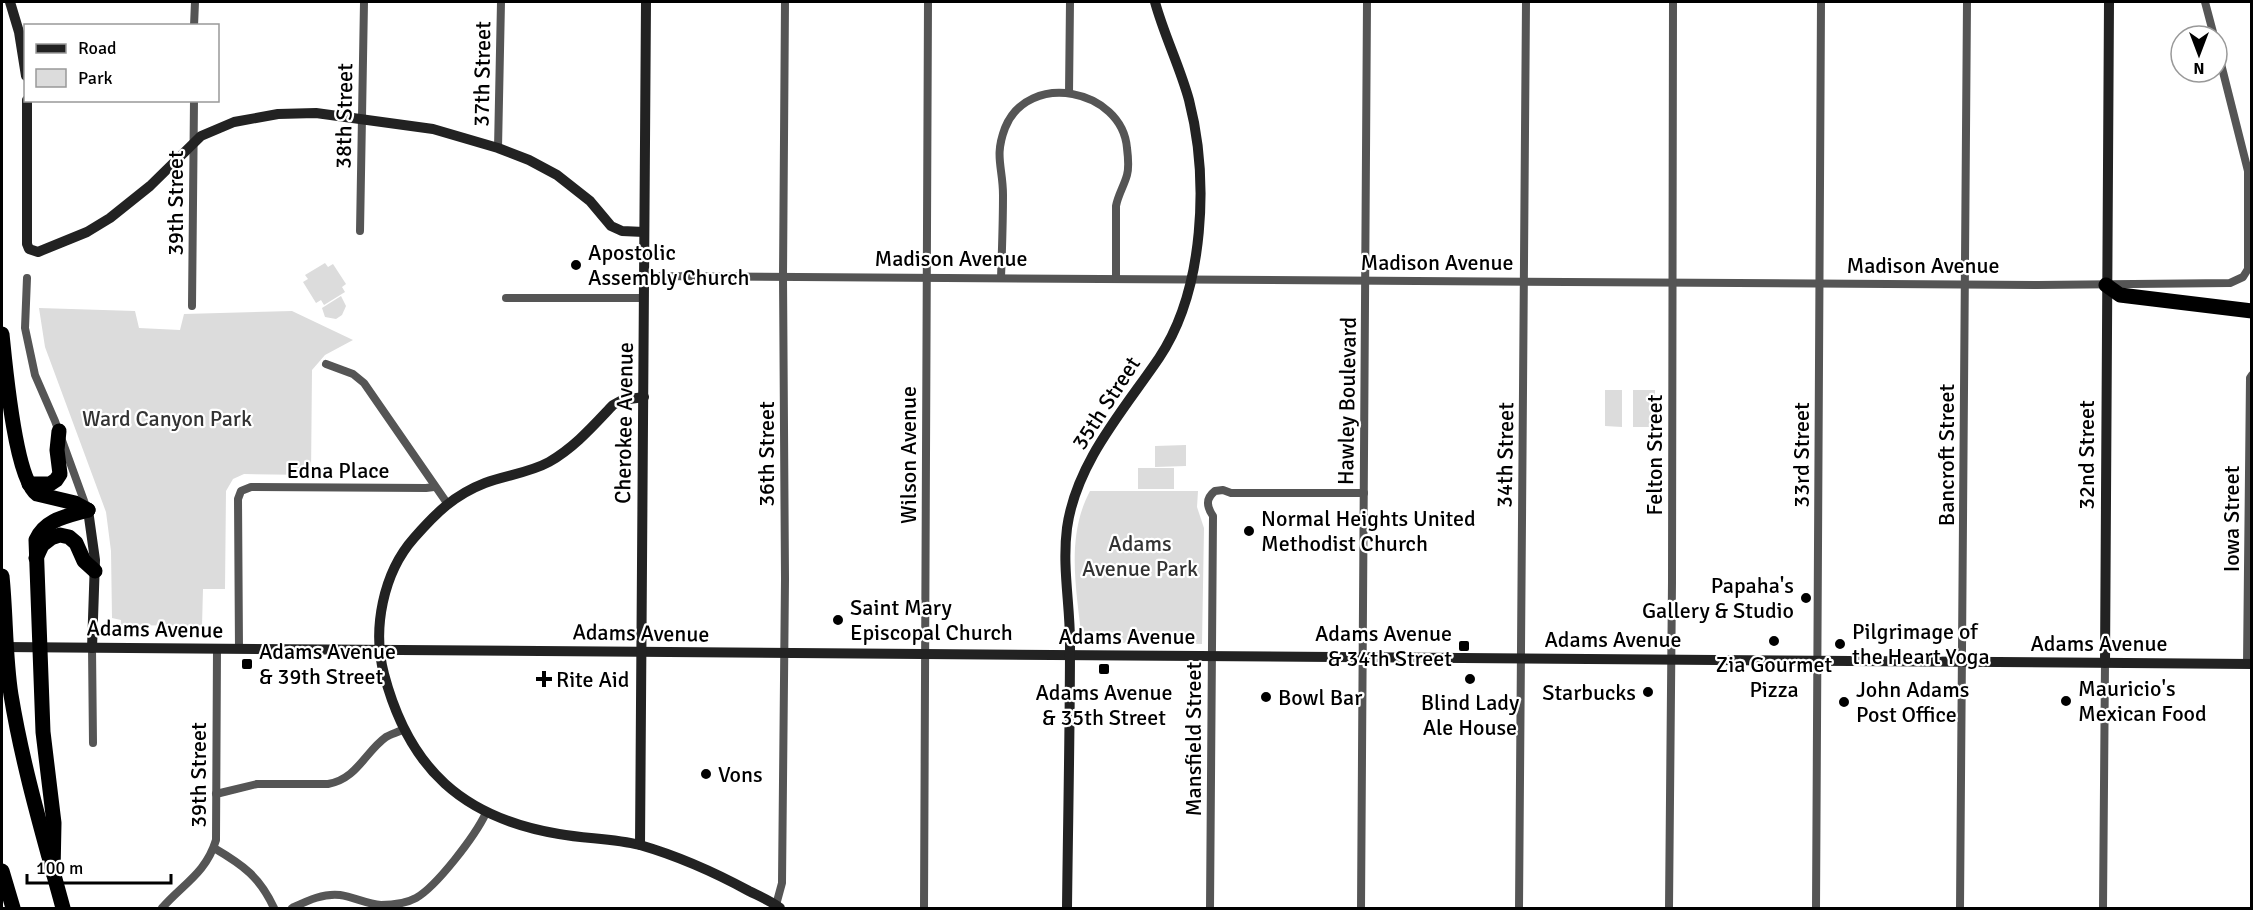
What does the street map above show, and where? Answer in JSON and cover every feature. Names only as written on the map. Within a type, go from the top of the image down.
[{"type":"highway","points":[[2106,285],[2120,295],[2252,311]]},
{"type":"highway","points":[[2,334],[23,474],[36,494],[75,503],[88,510]]},
{"type":"highway","points":[[29,484],[50,484],[60,474],[57,450],[59,431]]},
{"type":"highway","points":[[53,873],[54,823],[43,732],[36,540],[39,532],[48,524],[88,510]]},
{"type":"highway","points":[[36,558],[42,545],[51,538],[69,537],[76,543],[84,561],[95,571]]},
{"type":"highway","points":[[2,576],[11,693],[36,816],[63,909]]},
{"type":"highway","points":[[2,871],[13,909]]},
{"type":"main road","points":[[10,2],[19,32],[24,63]]},
{"type":"main road","name":"Cherokee Avenue","points":[[640,845],[646,2]]},
{"type":"main road","name":"35th Street","points":[[1067,909],[1069,655],[1065,580],[1067,528],[1074,498],[1095,450],[1161,356],[1176,323],[1191,279],[1201,213],[1197,138],[1189,100],[1155,2]]},
{"type":"main road","name":"32nd Street","points":[[2104,663],[2109,2]]},
{"type":"main road","points":[[27,102],[27,244],[29,249],[38,252],[63,243],[111,218],[138,197],[201,136],[234,122],[278,114],[316,113],[362,118],[433,129],[498,148],[529,159],[557,175],[590,201],[611,225],[622,231],[644,232]]},
{"type":"main road","points":[[644,397],[622,400],[613,405],[571,447],[548,463],[486,483],[447,503],[412,540],[393,568],[382,609],[379,650],[387,685],[404,729],[429,769],[451,790],[486,813],[525,827],[560,835],[599,837],[640,845],[707,868],[778,907]]},
{"type":"main road","points":[[88,510],[95,571],[92,648]]},
{"type":"main road","name":"Adams Avenue","points":[[2,647],[2249,664]]},
{"type":"street","points":[[194,24],[195,2]]},
{"type":"street","name":"38th Street","points":[[360,231],[364,2]]},
{"type":"street","name":"37th Street","points":[[498,148],[501,2]]},
{"type":"street","name":"36th Street","points":[[778,907],[782,883],[784,654],[785,2]]},
{"type":"street","name":"Wilson Avenue","points":[[924,909],[928,2]]},
{"type":"street","points":[[1069,93],[1070,2]]},
{"type":"street","name":"Hawley Boulevard","points":[[1360,909],[1367,2]]},
{"type":"street","name":"34th Street","points":[[1519,909],[1526,2]]},
{"type":"street","name":"Felton Street","points":[[1669,909],[1673,2]]},
{"type":"street","name":"33rd Street","points":[[1816,909],[1821,2]]},
{"type":"street","name":"Bancroft Street","points":[[1960,909],[1967,2]]},
{"type":"street","points":[[2205,2],[2211,24]]},
{"type":"street","name":"Madison Avenue","points":[[644,276],[1964,285],[2230,283],[2243,278],[2248,269],[2248,171],[2226,84]]},
{"type":"street","points":[[1001,278],[1003,192],[999,169],[999,147],[1006,125],[1021,105],[1031,99],[1052,93],[1069,93],[1082,95],[1106,107],[1120,124],[1127,146],[1127,175],[1116,206],[1116,279]]},
{"type":"street","name":"39th Street","points":[[192,306],[194,102]]},
{"type":"street","points":[[27,278],[26,328],[35,375],[59,431],[88,510]]},
{"type":"street","points":[[506,298],[645,298]]},
{"type":"street","points":[[326,364],[353,374],[364,383],[447,503]]},
{"type":"street","name":"Iowa Street","points":[[2249,664],[2250,378],[2252,375]]},
{"type":"street","name":"Edna Place","points":[[239,649],[238,499],[241,491],[251,487],[434,487]]},
{"type":"street","name":"Mansfield Street","points":[[1210,909],[1213,516],[1209,511],[1208,499],[1215,491],[1223,490],[1231,493],[1364,493]]},
{"type":"street","points":[[92,648],[93,743]]},
{"type":"street","name":"39th Street","points":[[217,649],[216,840],[214,848],[236,861],[258,879],[266,890],[274,909]]},
{"type":"street","name":"32nd Street","points":[[2103,909],[2104,663]]},
{"type":"street","points":[[216,794],[257,784],[339,782],[349,777],[386,737],[404,729]]},
{"type":"street","points":[[292,909],[320,897],[339,895],[377,904],[396,905],[414,900],[427,891],[478,828],[486,813]]},
{"type":"street","points":[[162,909],[175,893],[194,879],[207,863],[214,848]]},
{"type":"green space","points":[[325,263],[328,267],[333,264],[346,284],[342,287],[345,292],[324,305],[321,300],[316,303],[303,282],[308,279],[305,275]]},
{"type":"green space","points":[[341,296],[346,306],[342,315],[336,319],[325,317],[322,308]]},
{"type":"green space","name":"Ward Canyon Park","points":[[39,308],[135,311],[139,328],[180,330],[184,314],[292,311],[353,340],[325,355],[312,370],[311,475],[244,474],[233,479],[226,491],[225,589],[203,589],[202,626],[121,625],[121,620],[112,618],[111,551],[106,512],[45,347]]},
{"type":"green space","points":[[1605,390],[1622,390],[1622,427],[1605,426]]},
{"type":"green space","points":[[1633,390],[1655,390],[1655,427],[1633,427]]},
{"type":"green space","points":[[1186,445],[1186,466],[1155,467],[1155,446]]},
{"type":"green space","points":[[1138,468],[1174,468],[1174,489],[1138,489]]},
{"type":"green space","name":"Adams Avenue Park","points":[[1090,491],[1198,491],[1197,507],[1204,528],[1202,644],[1082,642],[1075,546],[1082,509]]},
{"type":"place","name":"Apostolic Assembly Church","points":[[576,265]]},
{"type":"place","name":"Normal Heights United Methodist Church","points":[[1249,531]]},
{"type":"place","name":"Papaha's Gallery & Studio","points":[[1806,598]]},
{"type":"place","name":"Saint Mary Episcopal Church","points":[[838,620]]},
{"type":"place","name":"Zia Gourmet Pizza","points":[[1774,641]]},
{"type":"place","name":"Pilgrimage of the Heart Yoga","points":[[1840,644]]},
{"type":"place","name":"Adams Avenue & 34th Street","points":[[1464,646]]},
{"type":"place","name":"Adams Avenue & 39th Street","points":[[247,664]]},
{"type":"place","name":"Adams Avenue & 35th Street","points":[[1104,669]]},
{"type":"place","name":"Rite Aid","points":[[544,679]]},
{"type":"place","name":"Blind Lady Ale House","points":[[1470,679]]},
{"type":"place","name":"Starbucks","points":[[1648,692]]},
{"type":"place","name":"Bowl Bar","points":[[1266,697]]},
{"type":"place","name":"Mauricio's Mexican Food","points":[[2066,701]]},
{"type":"place","name":"John Adams Post Office","points":[[1844,702]]},
{"type":"place","name":"Vons","points":[[706,774]]}]
